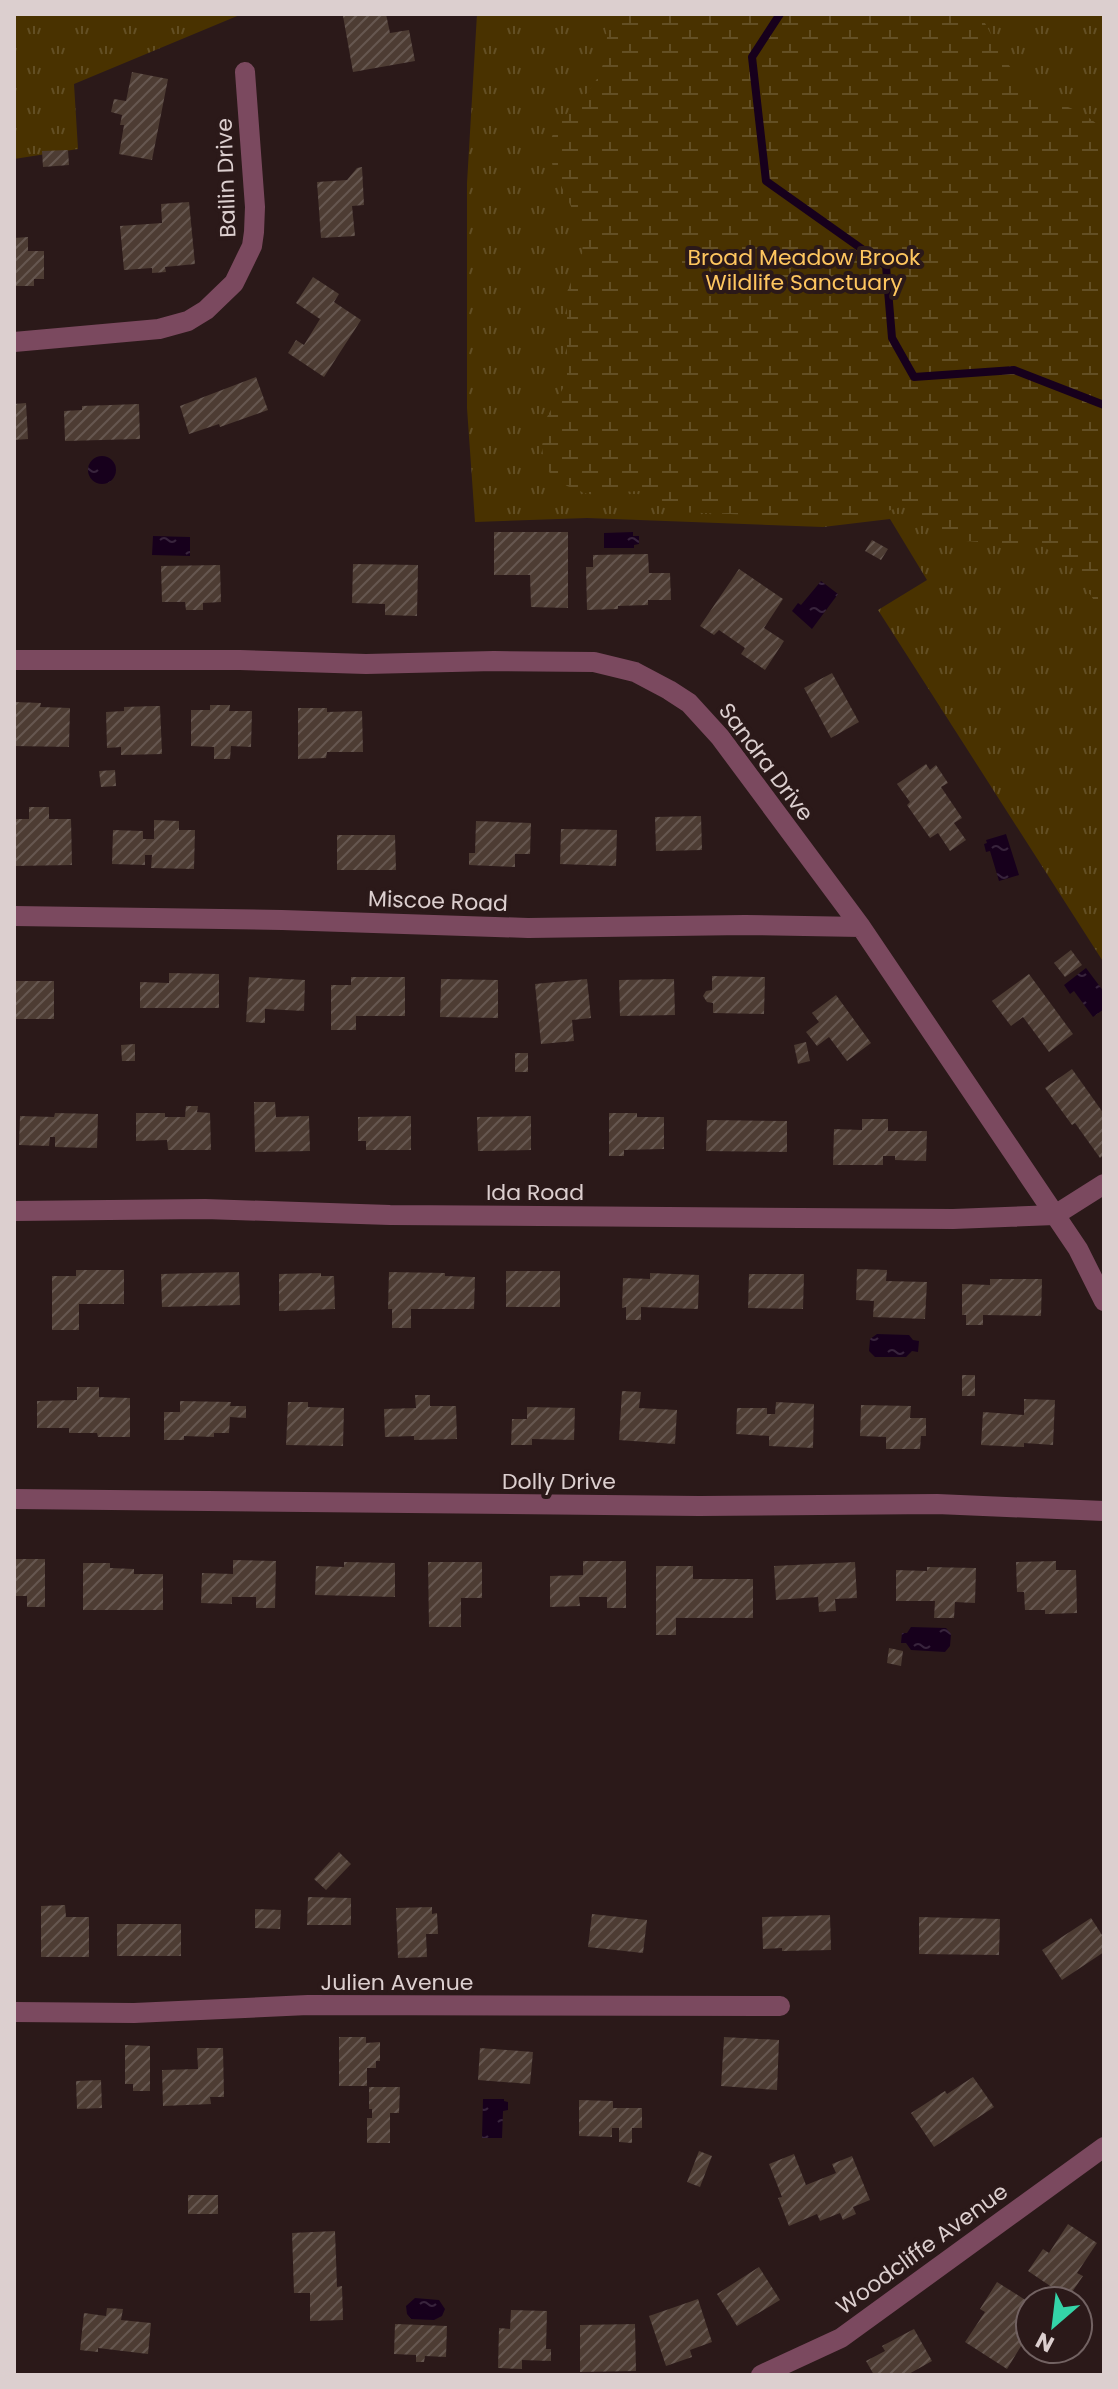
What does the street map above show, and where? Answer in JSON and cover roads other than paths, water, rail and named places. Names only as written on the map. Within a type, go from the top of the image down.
[{"type":"street","name":"Bailin Drive","points":[[14,342],[159,329],[188,321],[206,310],[234,283],[252,246],[254,232],[255,207],[245,72]]},
{"type":"street","name":"Sandra Drive","points":[[14,660],[240,660],[366,664],[594,662],[635,672],[689,703],[720,737],[861,927],[1078,1249],[1104,1301]]},
{"type":"street","name":"Miscoe Road","points":[[14,916],[252,919],[528,928],[861,927]]},
{"type":"street","points":[[1055,1215],[1104,1184]]},
{"type":"street","name":"Ida Road","points":[[14,1211],[205,1209],[404,1215],[953,1219],[1055,1215]]},
{"type":"street","name":"Dolly Drive","points":[[14,1499],[724,1506],[937,1504],[1104,1511]]},
{"type":"street","name":"Julien Avenue","points":[[14,2012],[134,2013],[308,2005],[780,2006]]},
{"type":"street","name":"Woodcliffe Avenue","points":[[761,2375],[841,2338],[1104,2147]]},
{"type":"water","points":[[102,456],[112,460],[116,470],[112,480],[102,484],[92,480],[88,470],[92,460]]},
{"type":"water","points":[[633,532],[633,536],[639,536],[639,544],[634,548],[604,548],[604,533]]},
{"type":"water","points":[[153,536],[190,537],[190,556],[152,555]]},
{"type":"water","points":[[821,581],[838,594],[812,629],[792,611]]},
{"type":"water","points":[[1006,834],[1019,875],[999,881],[990,851],[986,852],[984,844],[986,840]]},
{"type":"water","points":[[1086,968],[1104,992],[1104,1009],[1093,1017],[1074,991],[1070,994],[1064,985]]},
{"type":"water","points":[[877,1334],[909,1335],[919,1341],[918,1352],[912,1351],[906,1357],[875,1357],[869,1351],[870,1339]]},
{"type":"water","points":[[911,1627],[946,1628],[951,1634],[950,1646],[945,1652],[911,1650],[906,1643],[901,1643],[902,1633],[907,1633]]},
{"type":"water","points":[[483,2099],[504,2099],[508,2102],[508,2110],[503,2111],[502,2138],[482,2138]]},
{"type":"water","points":[[415,2298],[439,2300],[445,2309],[442,2316],[434,2320],[411,2319],[406,2306]]},
{"type":"waterway","points":[[780,14],[752,57],[766,181],[886,266],[892,338],[914,377],[1014,370],[1104,405]]},
{"type":"park label","name":"Broad Meadow Brook Wildlife Sanctuary","points":[[804,270]]}]
